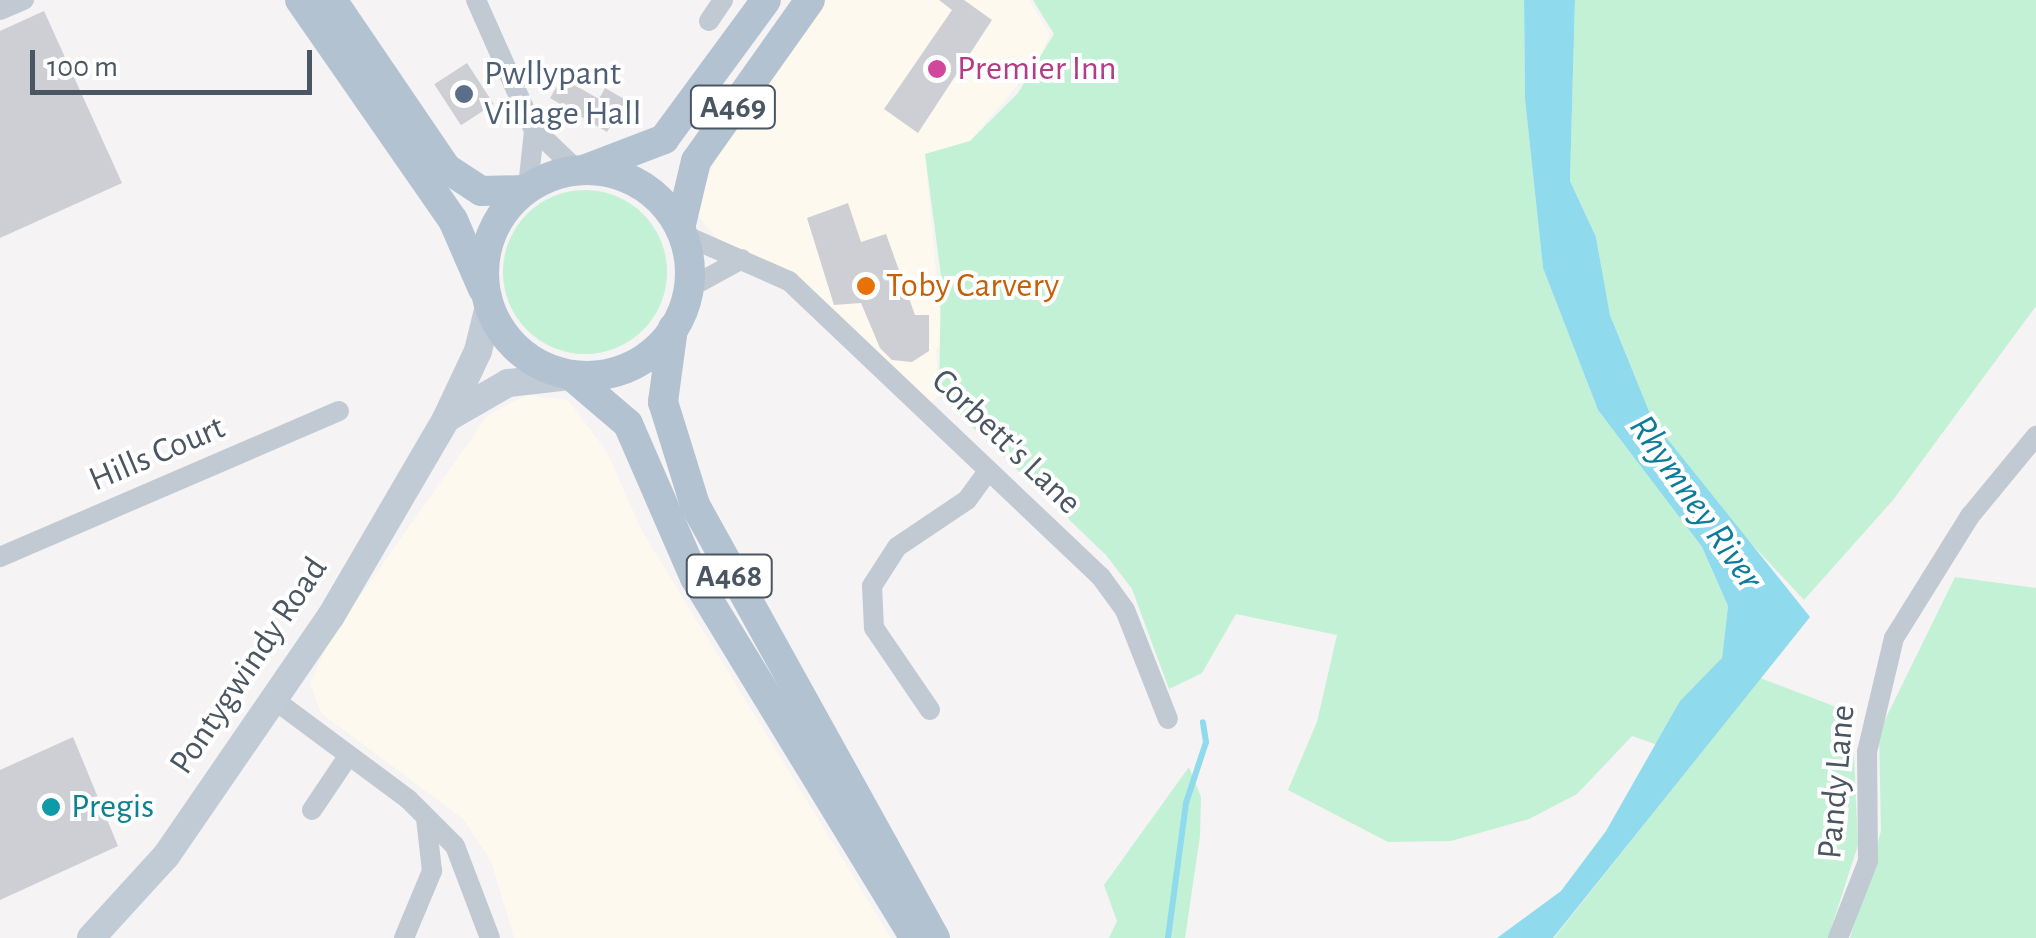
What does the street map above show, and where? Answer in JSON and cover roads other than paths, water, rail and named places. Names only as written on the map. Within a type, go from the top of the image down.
[{"type":"main road","points":[[300,0],[453,220],[488,303],[518,349],[572,377],[622,372],[673,328],[689,288],[683,229],[652,193],[580,170],[526,189],[481,192],[446,168],[332,0]]},
{"type":"main road","name":"A469","points":[[580,170],[664,140],[766,0]]},
{"type":"main road","name":"A469","points":[[683,229],[696,161],[810,0]]},
{"type":"main road","points":[[488,303],[495,228],[526,189]]},
{"type":"main road","name":"Pontygwindy Road","points":[[91,938],[166,856],[276,701],[446,419],[480,344],[488,303]]},
{"type":"main road","name":"A468","points":[[673,328],[663,402],[695,505],[935,938]]},
{"type":"main road","name":"Pontygwindy Road","points":[[446,419],[508,383],[572,377]]},
{"type":"main road","name":"A468","points":[[572,377],[628,424],[696,578],[915,938]]},
{"type":"street","points":[[0,10],[24,0]]},
{"type":"street","points":[[476,0],[533,128],[580,170]]},
{"type":"street","points":[[708,21],[723,0]]},
{"type":"street","points":[[526,189],[533,128]]},
{"type":"street","name":"Corbett's Lane","points":[[683,229],[789,281],[988,471],[1125,610],[1168,720]]},
{"type":"street","points":[[689,288],[742,259]]},
{"type":"street","name":"Hills Court","points":[[0,557],[339,411]]},
{"type":"street","name":"Pandy Lane","points":[[1838,938],[1868,861],[1868,752],[1894,638],[1970,516],[2036,436]]},
{"type":"street","points":[[930,710],[874,628],[872,586],[898,547],[968,500],[988,471]]},
{"type":"street","points":[[276,701],[426,816],[462,859],[490,938]]},
{"type":"street","points":[[312,810],[349,755]]},
{"type":"street","points":[[404,938],[432,871],[426,816]]},
{"type":"water","name":"Rhymney River","points":[[1524,0],[1575,0],[1570,181],[1596,237],[1610,315],[1653,421],[1810,617],[1553,938],[1497,938],[1561,891],[1606,831],[1680,701],[1722,658],[1728,606],[1702,547],[1598,410],[1543,268],[1525,99]]},
{"type":"waterway","points":[[1168,938],[1186,803],[1206,742],[1203,722]]},
{"type":"place","name":"Premier Inn","points":[[937,69]]},
{"type":"place","name":"Pwllypant Village Hall","points":[[464,94]]},
{"type":"place","name":"Toby Carvery","points":[[866,286]]},
{"type":"place","name":"Pregis","points":[[51,807]]}]
